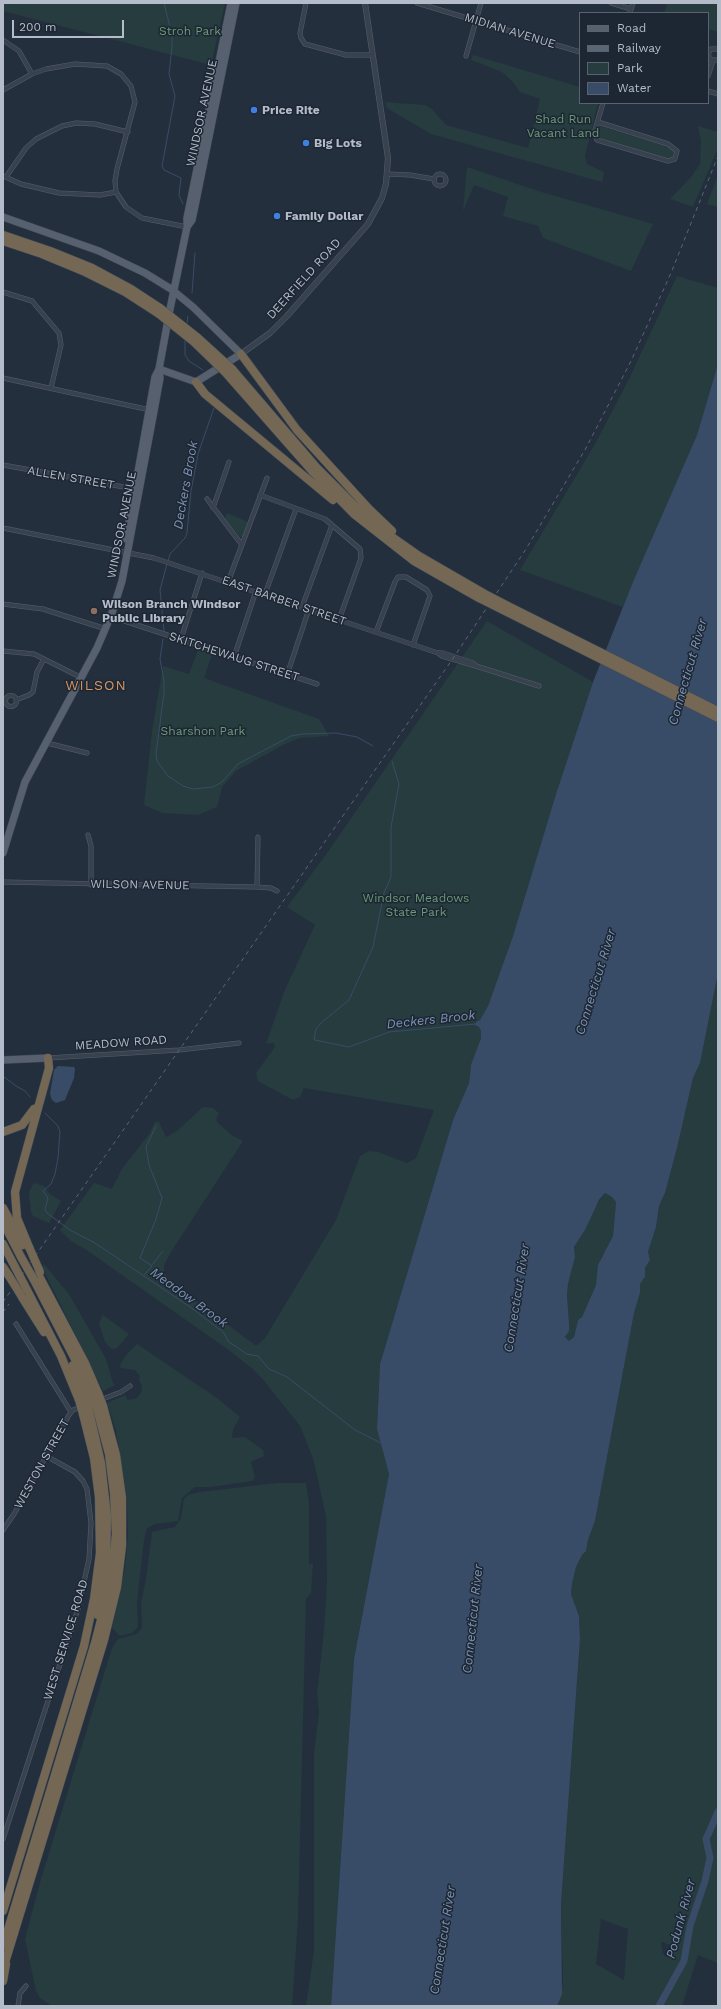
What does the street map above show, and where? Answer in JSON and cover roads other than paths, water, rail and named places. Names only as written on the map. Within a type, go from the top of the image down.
[{"type":"highway","points":[[5,239],[84,271],[159,311],[229,371],[335,488],[376,525],[425,560],[481,596]]},
{"type":"highway","points":[[241,354],[304,438],[374,514],[425,560]]},
{"type":"highway","points":[[229,371],[324,484],[379,535]]},
{"type":"highway","points":[[196,382],[205,394],[360,523],[428,570],[718,711]]},
{"type":"highway","points":[[579,644],[718,718]]},
{"type":"highway","points":[[3,1132],[20,1126],[31,1114],[48,1058]]},
{"type":"highway","points":[[22,1256],[15,1192],[49,1068],[48,1058]]},
{"type":"highway","points":[[3,1208],[22,1256],[34,1280],[61,1356]]},
{"type":"highway","points":[[3,1222],[79,1367],[109,1454],[115,1497],[116,1538],[111,1580],[97,1637],[3,1946]]},
{"type":"highway","points":[[3,1230],[22,1256]]},
{"type":"highway","points":[[3,1244],[22,1256]]},
{"type":"highway","points":[[3,1267],[47,1337],[88,1396],[93,1410],[114,1448],[121,1486],[123,1534],[118,1580],[105,1634],[3,1969]]},
{"type":"highway","points":[[34,1280],[43,1284],[85,1363],[88,1396]]},
{"type":"highway","points":[[3,1911],[82,1651],[94,1599],[100,1553],[99,1497],[94,1458],[93,1410]]},
{"type":"highway","points":[[3,1934],[91,1645],[101,1599],[106,1553],[106,1510],[93,1410]]},
{"type":"highway","points":[[3,1981],[6,1958]]},
{"type":"main road","name":"WINDSOR AVENUE","points":[[35,760],[47,743],[109,616],[126,552],[152,411],[155,377],[159,369],[187,228],[192,220],[194,196],[229,24],[231,3]]},
{"type":"main road","name":"WINDSOR AVENUE","points":[[229,24],[236,3]]},
{"type":"main road","points":[[3,217],[110,255],[137,269],[174,292],[203,316],[241,354]]},
{"type":"main road","name":"DEERFIELD ROAD","points":[[196,382],[241,354]]},
{"type":"main road","points":[[159,369],[196,382]]},
{"type":"main road","name":"WINDSOR AVENUE","points":[[3,853],[4,836],[22,789],[35,760],[80,677]]},
{"type":"main road","name":"MEADOW ROAD","points":[[3,1060],[48,1058]]},
{"type":"street","points":[[306,3],[300,33],[301,38],[306,44],[346,55],[372,55]]},
{"type":"street","name":"DEERFIELD ROAD","points":[[241,354],[276,327],[368,224],[380,203],[388,174],[387,145],[365,3]]},
{"type":"street","name":"MIDIAN AVENUE","points":[[417,3],[579,52]]},
{"type":"street","points":[[466,56],[481,3]]},
{"type":"street","points":[[611,3],[631,11],[633,3]]},
{"type":"street","points":[[3,40],[19,51],[32,74]]},
{"type":"street","points":[[709,74],[716,61],[710,58],[709,52],[713,48],[718,49]]},
{"type":"street","points":[[3,90],[32,74],[75,64],[93,64],[114,69],[126,79],[134,95],[134,112],[116,169],[116,192],[126,207],[142,218],[187,228]]},
{"type":"street","points":[[598,122],[668,144],[677,151],[675,158],[668,161],[597,140],[595,135],[598,122],[603,104]]},
{"type":"street","points":[[116,192],[100,194],[59,193],[32,187],[5,177],[26,148],[36,139],[56,129],[76,123],[95,124],[128,132]]},
{"type":"street","points":[[388,174],[410,175],[434,179]]},
{"type":"street","points":[[3,292],[29,299],[36,303],[59,333],[61,345],[51,388]]},
{"type":"street","points":[[3,378],[152,411]]},
{"type":"street","points":[[213,508],[229,462]]},
{"type":"street","name":"ALLEN STREET","points":[[3,465],[137,489]]},
{"type":"street","points":[[228,582],[267,478]]},
{"type":"street","points":[[260,495],[325,520],[362,552],[362,558],[339,620]]},
{"type":"street","points":[[207,499],[242,545]]},
{"type":"street","points":[[265,594],[296,509]]},
{"type":"street","points":[[302,607],[332,525]]},
{"type":"street","name":"EAST BARBER STREET","points":[[3,528],[126,552],[168,562],[438,653],[442,656],[539,686]]},
{"type":"street","points":[[181,640],[202,573]]},
{"type":"street","points":[[376,632],[395,582],[398,577],[406,577],[429,593],[429,600],[413,645]]},
{"type":"street","points":[[234,657],[256,591]]},
{"type":"street","points":[[3,604],[43,609],[103,629]]},
{"type":"street","points":[[287,675],[309,609]]},
{"type":"street","name":"SKITCHEWAUG STREET","points":[[109,616],[317,684]]},
{"type":"street","points":[[3,650],[34,654],[80,677]]},
{"type":"street","points":[[16,700],[33,692],[38,672],[44,659]]},
{"type":"street","points":[[47,743],[86,753]]},
{"type":"street","points":[[88,835],[91,846],[91,885]]},
{"type":"street","points":[[257,887],[258,836]]},
{"type":"street","name":"WILSON AVENUE","points":[[3,882],[91,885],[257,887],[271,888],[277,891]]},
{"type":"street","name":"MEADOW ROAD","points":[[48,1058],[182,1050],[239,1043]]},
{"type":"street","points":[[16,1324],[71,1412]]},
{"type":"street","name":"WESTON STREET","points":[[3,1530],[14,1514],[71,1412],[77,1408],[119,1393],[130,1386]]},
{"type":"street","name":"WEST SERVICE ROAD","points":[[3,1840],[80,1603],[86,1578],[90,1550],[91,1512],[86,1487],[75,1472],[46,1456]]},
{"type":"street","points":[[18,2006],[20,1993],[26,1986]]},
{"type":"water","name":"Connecticut River","points":[[718,364],[718,973],[700,1063],[693,1078],[677,1148],[665,1193],[659,1206],[656,1227],[648,1252],[650,1260],[645,1268],[645,1277],[640,1284],[640,1293],[634,1313],[595,1521],[588,1540],[586,1551],[582,1555],[576,1567],[572,1584],[571,1594],[579,1616],[580,1639],[561,1904],[562,1994],[557,2006],[331,2006],[354,1659],[389,1474],[377,1429],[380,1364],[453,1120],[469,1083],[471,1065],[481,1038],[481,1031],[479,1027],[475,1025],[476,1022],[480,1020],[488,1006],[513,936],[556,794],[593,682],[633,582],[697,435]],"holes":[[[605,1193],[612,1197],[616,1202],[613,1236],[598,1265],[596,1285],[582,1317],[578,1320],[574,1337],[569,1341],[565,1337],[569,1331],[567,1295],[568,1284],[575,1257],[574,1247],[585,1230],[599,1200]]]},
{"type":"water","points":[[58,1066],[74,1067],[75,1069],[74,1078],[65,1100],[56,1103],[52,1100],[50,1094],[54,1070]]},
{"type":"waterway","name":"Deckers Brook","points":[[164,3],[172,35],[169,74],[175,96],[162,166],[164,170],[181,178],[179,195],[183,204]]},
{"type":"waterway","name":"Deckers Brook","points":[[192,293],[195,253]]},
{"type":"waterway","name":"Deckers Brook","points":[[187,323],[188,316]]},
{"type":"waterway","name":"Deckers Brook","points":[[185,341],[185,355],[189,361],[203,370]]},
{"type":"waterway","name":"Deckers Brook","points":[[168,561],[170,554],[185,538],[187,533],[191,491],[198,454],[214,408]]},
{"type":"waterway","name":"Deckers Brook","points":[[164,631],[160,590],[167,564]]},
{"type":"waterway","name":"Deckers Brook","points":[[163,639],[160,659],[164,681],[164,693],[156,754],[157,761],[168,776],[183,786],[193,789],[213,787],[222,782],[238,764],[291,736],[302,734],[336,733],[357,737],[373,746]]},
{"type":"waterway","name":"Deckers Brook","points":[[392,761],[399,784],[391,827],[391,877],[384,893],[373,947],[349,1000],[322,1022],[316,1029],[314,1039],[349,1047],[389,1032],[476,1024]]},
{"type":"waterway","name":"Meadow Brook","points":[[3,1076],[25,1091],[30,1097]]},
{"type":"waterway","name":"Meadow Brook","points":[[45,1113],[58,1126],[60,1132],[55,1174],[51,1184],[43,1191],[48,1198],[45,1209],[47,1213],[70,1230],[95,1243],[193,1309],[223,1332],[229,1342],[247,1354],[258,1356],[269,1369],[287,1377],[355,1430],[381,1443]]},
{"type":"waterway","points":[[144,1275],[152,1266],[140,1258],[156,1219],[162,1198],[149,1165],[146,1147],[156,1126]]},
{"type":"waterway","points":[[152,1265],[163,1251]]},
{"type":"waterway","name":"Podunk River","points":[[659,2006],[684,1961],[690,1926],[705,1881],[710,1858],[706,1839],[718,1812]]},
{"type":"railway","points":[[3,1302],[454,657],[526,549],[586,448],[631,361],[671,273],[718,156]]},
{"type":"railway","points":[[3,1312],[9,1304]]},
{"type":"place","name":"Price Rite","points":[[254,110]]},
{"type":"place","name":"Big Lots","points":[[306,143]]},
{"type":"place","name":"Family Dollar","points":[[277,216]]},
{"type":"place","name":"Wilson Branch Windsor Public Library","points":[[94,611]]},
{"type":"district","name":"WILSON","points":[[96,686]]},
{"type":"park label","name":"Stroh Park","points":[[190,31]]},
{"type":"park label","name":"Shad Run Vacant Land","points":[[563,126]]},
{"type":"park label","name":"Sharshon Park","points":[[203,731]]},
{"type":"park label","name":"Windsor Meadows State Park","points":[[416,905]]}]
